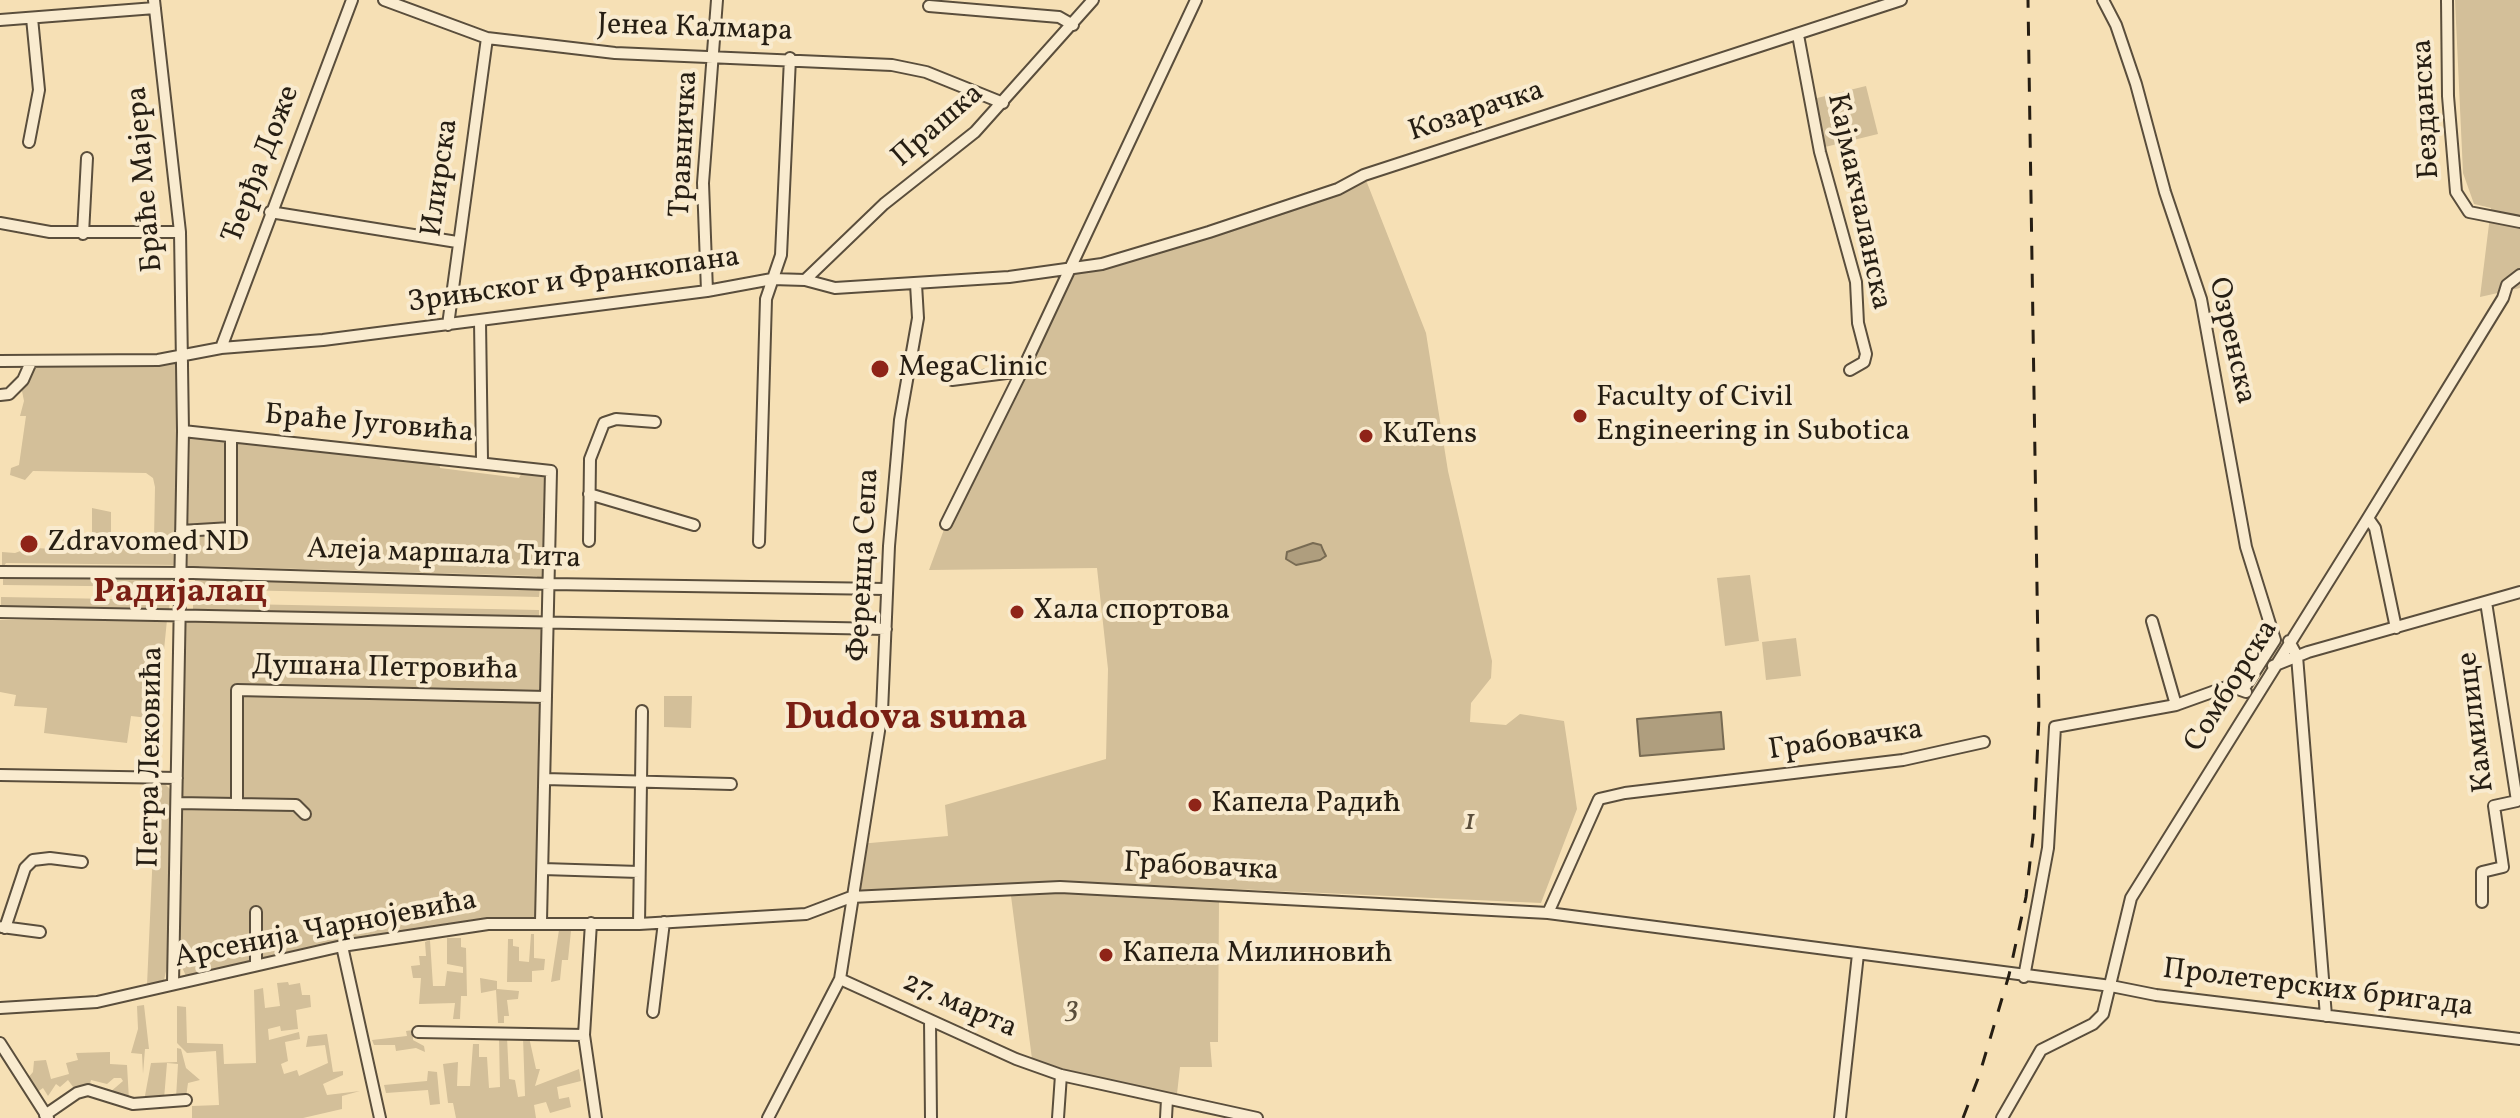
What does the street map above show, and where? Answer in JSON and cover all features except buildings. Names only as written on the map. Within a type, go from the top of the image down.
[{"type":"street","name":"Ђерђа Доже","points":[[221,348],[352,0]]},
{"type":"street","name":"Јенеа Калмара","points":[[384,0],[487,38],[615,53],[790,58],[903,67],[955,82],[1003,103]]},
{"type":"street","name":"Травничка","points":[[707,291],[703,183],[717,0]]},
{"type":"street","name":"Прашка","points":[[805,280],[830,252],[975,132],[1093,0]]},
{"type":"street","points":[[946,524],[1022,371],[1196,0]]},
{"type":"street","name":"Козарачка","points":[[1069,270],[1102,264],[1209,232],[1338,189],[1364,175],[1901,0]]},
{"type":"street","name":"Озренска","points":[[2103,0],[2116,25],[2136,84],[2165,192],[2201,299],[2246,547],[2275,640],[2243,690]]},
{"type":"street","name":"Безданска","points":[[2447,0],[2452,178],[2469,212],[2520,222]]},
{"type":"street","points":[[0,20],[154,4]]},
{"type":"street","name":"Браће Мајера","points":[[154,4],[180,232],[181,355]]},
{"type":"street","points":[[929,6],[1059,17],[1073,25]]},
{"type":"street","points":[[29,142],[39,90],[32,18]]},
{"type":"street","name":"Кајмакчаланска","points":[[1798,35],[1820,152],[1856,282],[1858,323],[1866,354],[1864,362],[1850,370]]},
{"type":"street","name":"Илирска","points":[[448,325],[487,38]]},
{"type":"street","points":[[759,542],[766,299],[781,255],[790,58]]},
{"type":"street","points":[[83,234],[87,158]]},
{"type":"street","points":[[270,212],[457,242]]},
{"type":"street","points":[[0,223],[36,231],[83,234],[180,232]]},
{"type":"street","name":"Зрињског и Франкопана","points":[[0,361],[158,360],[221,348],[480,321],[707,291],[772,279],[805,280],[835,288],[1069,270]]},
{"type":"street","name":"Сомборска","points":[[2002,1118],[2041,1050],[2096,1022],[2104,1010],[2131,898],[2503,298],[2507,285],[2520,275]]},
{"type":"street","name":"Ференца Сепа","points":[[768,1118],[840,979],[882,712],[886,589],[900,420],[918,318],[916,284]]},
{"type":"street","points":[[480,321],[482,460]]},
{"type":"street","name":"Петра Лековића","points":[[173,983],[183,431],[181,355]]},
{"type":"street","points":[[0,395],[9,394],[23,380],[31,362]]},
{"type":"street","points":[[952,380],[1022,371]]},
{"type":"street","points":[[589,541],[590,459],[604,423],[616,419],[655,422]]},
{"type":"street","name":"Браће Југовића","points":[[183,431],[482,460],[551,471],[550,584]]},
{"type":"street","points":[[181,531],[231,528],[231,438]]},
{"type":"street","points":[[589,494],[694,525]]},
{"type":"street","points":[[2368,518],[2375,528],[2396,628]]},
{"type":"street","name":"Алеја маршала Тита","points":[[0,572],[180,573],[550,584],[886,589]]},
{"type":"street","points":[[541,921],[550,584]]},
{"type":"street","points":[[2273,666],[2297,656],[2520,592]]},
{"type":"street","name":"Камилице","points":[[2482,902],[2482,872],[2503,867],[2494,806],[2517,801],[2486,602]]},
{"type":"street","name":"Алеја маршала Тита","points":[[0,612],[548,620],[886,629]]},
{"type":"street","points":[[2152,621],[2176,705]]},
{"type":"street","points":[[2289,641],[2297,656],[2326,1016]]},
{"type":"street","points":[[2024,977],[2048,848],[2055,727],[2176,705],[2229,686],[2243,690],[2254,698]]},
{"type":"street","name":"Душана Петровића","points":[[237,803],[237,690],[546,697]]},
{"type":"street","points":[[639,924],[642,711]]},
{"type":"street","name":"Грабовачка","points":[[1548,913],[1599,799],[1625,793],[1903,760],[1984,742]]},
{"type":"street","points":[[0,775],[177,778]]},
{"type":"street","points":[[545,779],[731,784]]},
{"type":"street","points":[[177,803],[296,805],[305,814]]},
{"type":"street","points":[[40,932],[3,928],[25,868],[33,860],[50,858],[82,862]]},
{"type":"street","points":[[543,869],[639,872]]},
{"type":"street","name":"Грабовачка","points":[[851,897],[1060,887],[1548,913],[2111,986]]},
{"type":"street","name":"Арсенија Чарнојевића","points":[[0,1008],[97,1002],[342,946],[488,924],[541,921],[639,924],[806,914],[851,897]]},
{"type":"street","points":[[256,912],[256,965]]},
{"type":"street","points":[[653,1012],[664,922]]},
{"type":"street","points":[[591,923],[584,1035],[596,1118]]},
{"type":"street","points":[[342,946],[380,1118]]},
{"type":"street","points":[[1840,1118],[1858,954]]},
{"type":"street","name":"27. марта","points":[[840,979],[1061,1075],[1257,1118]]},
{"type":"street","name":"Пролетерских бригада","points":[[2111,986],[2520,1039]]},
{"type":"street","points":[[930,1020],[931,1118]]},
{"type":"street","points":[[418,1032],[584,1035]]},
{"type":"street","points":[[0,1043],[46,1117],[77,1093],[88,1090],[133,1104],[186,1100]]},
{"type":"street","points":[[1058,1118],[1061,1075]]},
{"type":"street","points":[[1166,1118],[1167,1099]]},
{"type":"green space","points":[[2455,0],[2520,0],[2520,288],[2480,297],[2491,208],[2474,204],[2463,173]]},
{"type":"green space","points":[[1866,86],[1878,134],[1825,147],[1813,99]]},
{"type":"green space","name":"1","points":[[1364,175],[1426,333],[1448,471],[1492,661],[1491,678],[1471,703],[1470,722],[1506,725],[1520,714],[1564,721],[1577,809],[1541,903],[1061,881],[857,892],[859,844],[948,836],[945,805],[1106,759],[1108,669],[1097,568],[929,570],[946,524],[1069,270],[1209,232]]},
{"type":"green space","points":[[178,360],[176,565],[6,563],[2,569],[2,552],[15,553],[26,549],[29,554],[36,548],[52,549],[53,534],[78,544],[92,544],[92,508],[111,512],[111,538],[154,539],[155,487],[153,478],[146,473],[33,471],[25,480],[10,475],[11,468],[19,465],[26,416],[20,416],[24,401],[21,386],[34,365]]},
{"type":"green space","points":[[190,436],[439,460],[440,468],[519,478],[523,471],[548,473],[547,582],[539,582],[537,576],[199,566],[196,576],[540,588],[539,597],[195,589],[195,577],[187,577]]},
{"type":"green space","points":[[171,575],[171,587],[3,585],[3,576]]},
{"type":"green space","points":[[1750,575],[1759,641],[1725,646],[1717,578]]},
{"type":"green space","points":[[1,597],[170,600],[169,611],[1,607]]},
{"type":"green space","points":[[193,603],[539,610],[539,617],[193,611]]},
{"type":"green space","points":[[185,615],[544,623],[539,919],[488,922],[186,976],[180,963]]},
{"type":"green space","points":[[0,620],[167,620],[157,719],[131,716],[127,743],[44,733],[47,708],[14,706],[16,695],[0,692]]},
{"type":"green space","points":[[1796,638],[1801,676],[1766,680],[1762,642]]},
{"type":"green space","points":[[664,696],[692,696],[691,728],[664,727]]},
{"type":"green space","points":[[156,783],[165,784],[171,790],[167,967],[164,980],[147,985]]},
{"type":"green space","name":"3","points":[[1063,893],[1219,901],[1218,1042],[1210,1042],[1212,1067],[1180,1067],[1177,1094],[1032,1059],[1011,896]]},
{"type":"green space","points":[[559,930],[571,931],[568,960],[562,960],[560,980],[551,982]]},
{"type":"green space","points":[[531,934],[534,934],[534,958],[545,959],[544,970],[532,971],[532,982],[507,982],[508,939],[513,939],[513,946],[519,947],[519,961],[529,962]]},
{"type":"green space","points":[[447,938],[461,938],[461,947],[466,948],[467,996],[461,996],[460,1019],[453,1019],[455,1003],[419,1004],[421,978],[413,978],[411,966],[420,965],[419,956],[426,956],[425,942],[430,940],[433,986],[445,986],[447,971],[463,973],[463,967],[447,964]]},
{"type":"green space","points":[[480,978],[497,981],[497,989],[519,991],[518,999],[507,1000],[509,1016],[504,1016],[504,1023],[498,1023],[496,990],[481,993]]},
{"type":"green space","points":[[288,982],[289,985],[300,983],[302,995],[310,995],[311,1007],[296,1010],[298,1029],[281,1031],[280,1026],[268,1029],[269,1040],[299,1032],[300,1039],[285,1042],[288,1061],[281,1064],[284,1074],[297,1070],[299,1076],[328,1063],[325,1045],[306,1047],[308,1036],[327,1034],[333,1072],[343,1071],[343,1075],[323,1084],[327,1095],[360,1091],[342,1096],[342,1109],[303,1118],[192,1118],[192,1106],[219,1105],[216,1051],[187,1053],[177,1043],[177,1006],[186,1007],[187,1043],[223,1044],[224,1064],[256,1063],[254,990],[263,988],[265,1008],[280,1006],[277,983]]},
{"type":"green space","points":[[144,1005],[149,1049],[145,1049],[143,1074],[142,1054],[131,1053],[138,1029],[137,1006]]},
{"type":"green space","points":[[413,1030],[413,1040],[424,1046],[425,1052],[416,1048],[396,1051],[395,1045],[374,1045],[372,1040],[407,1036],[406,1031]]},
{"type":"green space","points":[[499,1037],[507,1037],[509,1079],[515,1080],[518,1097],[525,1096],[523,1037],[529,1037],[536,1069],[540,1069],[535,1086],[579,1069],[581,1081],[557,1087],[559,1099],[569,1097],[571,1107],[550,1113],[546,1102],[534,1105],[536,1118],[456,1118],[453,1103],[448,1103],[443,1064],[458,1062],[457,1086],[470,1086],[473,1044],[479,1044],[479,1057],[487,1057],[489,1088],[500,1087]]},
{"type":"green space","points":[[177,1048],[181,1049],[186,1068],[200,1080],[188,1083],[186,1097],[176,1098],[178,1064],[167,1063],[164,1099],[144,1101],[151,1063],[177,1062]]},
{"type":"green space","points":[[110,1052],[110,1064],[127,1065],[129,1100],[109,1093],[123,1081],[121,1078],[114,1078],[107,1084],[91,1080],[89,1087],[76,1091],[68,1080],[60,1087],[56,1084],[48,1096],[43,1088],[36,1093],[27,1079],[33,1072],[34,1061],[46,1060],[51,1079],[69,1074],[66,1063],[78,1060],[76,1053]]},
{"type":"green space","points":[[428,1071],[437,1072],[440,1104],[430,1105],[428,1090],[386,1093],[384,1085],[427,1081]]},
{"type":"shaded area","points":[[1313,543],[1321,545],[1326,556],[1296,565],[1286,559],[1287,552]]},
{"type":"shaded area","points":[[1721,712],[1724,749],[1640,756],[1637,719]]},
{"type":"railway","points":[[1963,1118],[2009,975],[2026,897],[2034,827],[2039,717],[2028,0]]},
{"type":"place","name":"MegaClinic","points":[[880,369]]},
{"type":"place","name":"Faculty of Civil Engineering in Subotica","points":[[1580,416]]},
{"type":"place","name":"KuTens","points":[[1366,436]]},
{"type":"place","name":"Zdravomed ND","points":[[29,544]]},
{"type":"place","name":"Хала спортова","points":[[1017,612]]},
{"type":"place","name":"Капела Радић","points":[[1195,805]]},
{"type":"place","name":"Капела Милиновић","points":[[1106,955]]},
{"type":"district","name":"Радијалац","points":[[180,595]]},
{"type":"district","name":"Dudova suma","points":[[906,721]]}]
